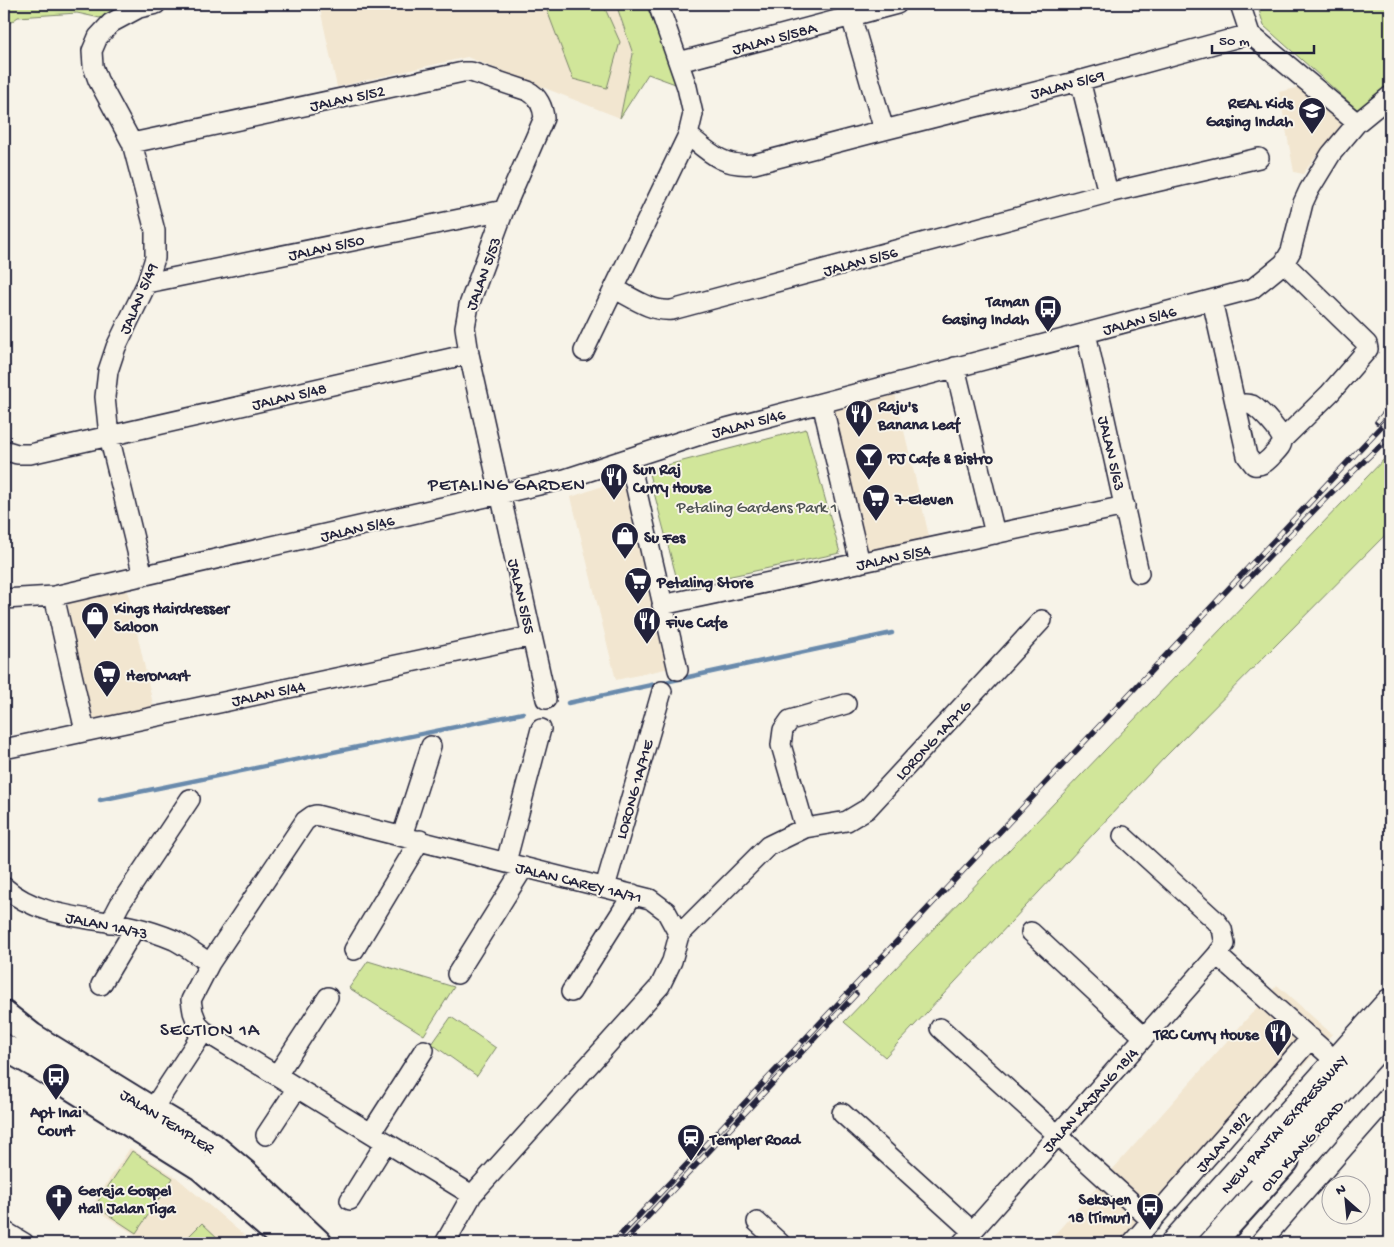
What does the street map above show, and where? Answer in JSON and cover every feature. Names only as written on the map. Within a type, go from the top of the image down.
[{"type":"highway","name":"NEW PANTAI EXPRESSWAY","points":[[1176,1243],[1390,1003]]},
{"type":"highway","name":"NEW PANTAI EXPRESSWAY","points":[[1201,1243],[1390,1033]]},
{"type":"main road","points":[[1156,1232],[1330,1056],[1390,989]]},
{"type":"main road","name":"JALAN TEMPLER","points":[[4,1014],[32,1036],[213,1146],[245,1173],[319,1243]]},
{"type":"main road","points":[[4,1037],[34,1064]]},
{"type":"main road","name":"OLD KLANG ROAD","points":[[1212,1243],[1390,1046]]},
{"type":"main road","name":"JALAN TEMPLER","points":[[4,1047],[201,1168],[288,1243]]},
{"type":"street","name":"JALAN 5/49","points":[[142,576],[109,436],[105,397],[108,371],[116,347],[147,283],[155,258],[155,231],[132,143],[98,80],[93,66],[92,51],[98,37],[111,23],[139,8],[156,4]]},
{"type":"street","points":[[584,352],[688,135],[693,114],[687,87],[658,4]]},
{"type":"street","name":"JALAN 5/58A","points":[[679,62],[898,4]]},
{"type":"street","points":[[1240,4],[1250,34],[1357,123]]},
{"type":"street","points":[[851,16],[884,130]]},
{"type":"street","name":"JALAN 5/69","points":[[688,135],[713,156],[729,163],[740,165],[754,164],[1250,34]]},
{"type":"street","name":"JALAN 5/52","points":[[132,143],[466,71],[531,92],[541,104],[544,118]]},
{"type":"street","points":[[1080,80],[1108,193]]},
{"type":"street","name":"JALAN 5/46","points":[[4,598],[54,596],[565,479],[700,435],[1255,288],[1284,263],[1291,251],[1303,203],[1331,154],[1357,123],[1390,96]]},
{"type":"street","name":"JALAN 5/53","points":[[500,494],[469,354],[465,327],[466,318],[504,210],[544,118]]},
{"type":"street","name":"JALAN 5/56","points":[[615,289],[652,308],[662,311],[672,310],[1108,193],[1259,158]]},
{"type":"street","name":"JALAN 5/50","points":[[147,283],[504,210]]},
{"type":"street","points":[[1212,300],[1247,456],[1251,463],[1257,466],[1264,464],[1278,449],[1283,439],[1330,393],[1368,350],[1367,344],[1284,263]]},
{"type":"street","name":"JALAN 5/63","points":[[1086,333],[1139,573]]},
{"type":"street","name":"JALAN 5/48","points":[[4,450],[17,454],[30,454],[469,354]]},
{"type":"street","points":[[955,367],[995,534]]},
{"type":"street","points":[[822,403],[860,563]]},
{"type":"street","points":[[1236,406],[1246,404],[1253,406],[1278,430],[1283,439]]},
{"type":"street","points":[[629,458],[678,670]]},
{"type":"street","name":"JALAN 5/55","points":[[500,494],[546,699]]},
{"type":"street","name":"JALAN 5/54","points":[[662,605],[1125,506]]},
{"type":"street","points":[[54,596],[85,731]]},
{"type":"street","name":"LORONG 1A/71G","points":[[679,935],[768,846],[805,828],[847,821],[867,809],[1042,620]]},
{"type":"street","name":"JALAN 5/44","points":[[4,749],[532,636]]},
{"type":"street","name":"LORONG 1A/71E","points":[[605,887],[662,691]]},
{"type":"street","points":[[805,828],[780,745],[783,730],[790,720],[846,704]]},
{"type":"street","points":[[506,862],[541,729]]},
{"type":"street","points":[[354,950],[411,838],[430,746]]},
{"type":"street","points":[[110,923],[120,904],[190,799]]},
{"type":"street","name":"JALAN CAREY 1A/71","points":[[204,1031],[198,1024],[191,1000],[210,963],[241,914],[308,818],[312,816],[320,816],[411,838],[633,894],[653,901],[666,911],[679,935]]},
{"type":"street","points":[[1123,836],[1222,929],[1225,944],[1217,955],[1330,1056]]},
{"type":"street","points":[[457,974],[524,867]]},
{"type":"street","name":"JALAN 1A/73","points":[[4,886],[12,894],[32,905],[57,914],[135,928],[174,940],[210,963]]},
{"type":"street","points":[[571,992],[633,894]]},
{"type":"street","points":[[101,985],[135,928]]},
{"type":"street","points":[[1031,932],[1144,1037]]},
{"type":"street","points":[[445,1243],[472,1195],[660,986],[672,961],[679,935]]},
{"type":"street","name":"JALAN KAJANG 18/4","points":[[967,1237],[1217,955]]},
{"type":"street","points":[[277,1075],[328,997]]},
{"type":"street","points":[[940,1028],[1057,1135],[1156,1232]]},
{"type":"street","points":[[152,1110],[204,1031],[472,1195]]},
{"type":"street","name":"JALAN 18/2","points":[[1132,1243],[1156,1232],[1311,1038]]},
{"type":"street","points":[[350,1200],[424,1050]]},
{"type":"street","points":[[266,1135],[297,1088]]},
{"type":"street","points":[[1260,1243],[1390,1095]]},
{"type":"street","points":[[842,1113],[967,1237]]},
{"type":"street","points":[[757,1222],[780,1243]]},
{"type":"street","points":[[4,1231],[24,1243]]},
{"type":"shaded area","points":[[319,4],[616,4],[633,54],[620,118],[467,57],[337,87]]},
{"type":"shaded area","name":"REAL Kids Gasing Indah","points":[[1301,87],[1346,127],[1316,156],[1303,174],[1294,172],[1279,92]]},
{"type":"shaded area","points":[[895,393],[930,540],[866,557],[833,407]]},
{"type":"shaded area","points":[[626,478],[674,667],[616,680],[571,497]]},
{"type":"shaded area","points":[[127,588],[155,713],[90,725],[67,599]]},
{"type":"shaded area","points":[[1277,985],[1332,1034],[1144,1243],[1047,1243]]},
{"type":"shaded area","points":[[130,1148],[176,1177],[253,1243],[148,1243],[91,1207]]},
{"type":"green space","points":[[4,4],[122,4],[100,18],[77,13],[18,17],[7,25],[8,147],[4,147]]},
{"type":"green space","points":[[603,4],[620,42],[607,88],[573,79],[545,5]]},
{"type":"green space","points":[[616,4],[646,4],[678,85],[648,74],[620,118],[633,54]]},
{"type":"green space","points":[[1257,4],[1390,4],[1390,101],[1369,120],[1264,26]]},
{"type":"green space","name":"Petaling Gardens Park 1","points":[[806,429],[840,553],[679,587],[648,470]]},
{"type":"green space","points":[[1390,453],[1390,530],[1165,757],[885,1057],[844,1022]]},
{"type":"green space","points":[[368,961],[454,987],[424,1035],[349,988]]},
{"type":"green space","points":[[451,1017],[496,1048],[477,1076],[432,1044]]},
{"type":"green space","points":[[132,1151],[173,1178],[136,1233],[95,1206]]},
{"type":"green space","points":[[202,1223],[221,1241],[219,1243],[182,1243]]},
{"type":"waterway","points":[[568,703],[892,633]]},
{"type":"waterway","points":[[100,800],[523,713]]},
{"type":"railway","points":[[1377,422],[1390,407]]},
{"type":"railway","points":[[613,1243],[1390,417]]},
{"type":"railway","points":[[1242,585],[1328,496],[1390,436]]},
{"type":"railway","points":[[623,1243],[856,994]]},
{"type":"place","name":"REAL Kids Gasing Indah","points":[[1312,135]]},
{"type":"place","name":"Taman Gasing Indah","points":[[1048,333]]},
{"type":"place","name":"Raju's Banana Leaf","points":[[859,438]]},
{"type":"place","name":"PJ Cafe & Bistro","points":[[869,481]]},
{"type":"place","name":"Sun Raj Curry House","points":[[614,501]]},
{"type":"place","name":"7-Eleven","points":[[876,522]]},
{"type":"place","name":"Su Fes","points":[[625,560]]},
{"type":"place","name":"Petaling Store","points":[[638,605]]},
{"type":"place","name":"Kings Hairdresser Saloon","points":[[95,640]]},
{"type":"place","name":"Five Cafe","points":[[647,645]]},
{"type":"place","name":"HeroMart","points":[[107,698]]},
{"type":"place","name":"TRC Curry House","points":[[1278,1057]]},
{"type":"place","name":"Apt Inai Court","points":[[56,1101]]},
{"type":"place","name":"Templer Road","points":[[691,1162]]},
{"type":"place","name":"Gereja Gospel Hall Jalan Tiga","points":[[59,1222]]},
{"type":"place","name":"Seksyen 18 (Timur)","points":[[1150,1231]]},
{"type":"district","name":"PETALING GARDEN","points":[[507,484]]},
{"type":"district","name":"SECTION 1A","points":[[210,1028]]}]
